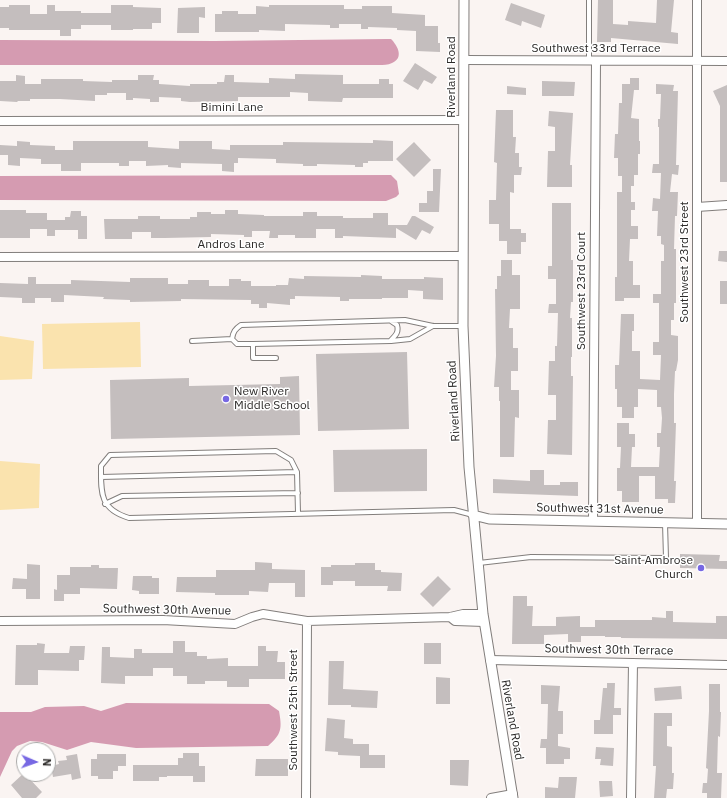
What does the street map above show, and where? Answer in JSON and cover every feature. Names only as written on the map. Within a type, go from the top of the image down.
[{"type":"street","name":"Riverland Road","points":[[464,0],[463,326],[466,412],[473,515],[484,618],[513,796]]},
{"type":"street","name":"Southwest 23rd Street","points":[[697,0],[697,524]]},
{"type":"street","name":"Southwest 33rd Terrace","points":[[464,60],[727,61]]},
{"type":"street","name":"Southwest 23rd Court","points":[[592,61],[593,521]]},
{"type":"street","name":"Bimini Lane","points":[[0,121],[464,120]]},
{"type":"street","points":[[697,207],[727,205]]},
{"type":"street","name":"Andros Lane","points":[[0,257],[463,256]]},
{"type":"street","name":"Southwest 31st Avenue","points":[[473,515],[489,519],[727,524]]},
{"type":"street","name":"Southwest 30th Avenue","points":[[0,621],[163,620],[235,624],[263,614],[307,621],[450,617],[455,621],[484,618]]},
{"type":"street","name":"Southwest 25th Street","points":[[306,798],[307,621]]},
{"type":"street","name":"Southwest 30th Terrace","points":[[490,660],[727,665]]},
{"type":"street","points":[[631,798],[633,663]]},
{"type":"street","points":[[491,798],[513,796]]},
{"type":"lane","points":[[589,0],[592,61]]},
{"type":"lane","points":[[433,326],[410,339],[391,341],[237,344],[232,339],[232,333],[241,325],[405,320],[433,326],[463,326]]},
{"type":"lane","points":[[390,321],[397,325],[398,330],[391,341]]},
{"type":"lane","points":[[192,341],[232,339]]},
{"type":"lane","points":[[253,344],[253,358],[276,358]]},
{"type":"lane","points":[[298,513],[297,472],[291,460],[276,451],[110,455],[101,466],[101,495],[110,509],[128,518],[454,510],[473,515]]},
{"type":"lane","points":[[101,477],[297,472]]},
{"type":"lane","points":[[106,504],[122,496],[298,493]]},
{"type":"lane","points":[[478,563],[531,557],[666,558],[665,523]]},
{"type":"shaded area","points":[[391,39],[398,48],[399,55],[396,61],[384,65],[0,65],[0,40],[215,41]]},
{"type":"shaded area","points":[[391,175],[397,181],[399,194],[396,197],[386,201],[0,200],[0,176]]},
{"type":"shaded area","points":[[140,322],[141,367],[43,369],[42,324]]},
{"type":"shaded area","points":[[0,336],[34,341],[32,379],[0,380]]},
{"type":"shaded area","points":[[0,461],[40,464],[39,508],[0,510]]},
{"type":"shaded area","points":[[126,703],[269,704],[279,711],[281,726],[276,738],[268,746],[136,748],[91,742],[67,750],[56,746],[56,742],[16,742],[16,747],[12,751],[0,777],[0,712],[31,712],[45,707],[84,706],[101,711]]},
{"type":"building","points":[[598,0],[613,0],[613,24],[628,25],[628,21],[656,23],[657,0],[674,0],[671,32],[678,33],[678,44],[611,38],[611,42],[597,42]]},
{"type":"building","points":[[511,3],[545,15],[541,28],[522,21],[521,26],[505,20]]},
{"type":"building","points":[[9,5],[30,5],[30,14],[47,14],[47,5],[55,5],[55,11],[81,11],[81,13],[111,13],[111,5],[133,5],[133,7],[161,8],[161,23],[152,23],[152,29],[133,30],[111,30],[111,25],[81,25],[81,29],[71,29],[71,36],[60,36],[60,30],[9,30],[9,28],[0,28],[0,7],[9,7]]},
{"type":"building","points":[[269,5],[344,5],[344,9],[362,9],[362,6],[392,6],[392,13],[425,15],[425,26],[438,26],[438,43],[440,43],[440,52],[416,51],[416,31],[397,30],[397,28],[368,27],[368,29],[361,29],[361,24],[339,24],[339,28],[330,28],[330,25],[285,24],[285,31],[259,30],[259,32],[215,32],[215,14],[222,14],[222,11],[238,11],[238,14],[256,14],[256,6],[269,7]]},
{"type":"building","points":[[205,7],[205,18],[199,17],[199,33],[177,33],[178,8]]},
{"type":"building","points":[[415,63],[437,77],[432,84],[424,80],[418,90],[403,81]]},
{"type":"building","points":[[295,74],[343,75],[343,84],[379,84],[379,79],[389,79],[389,84],[393,84],[393,98],[343,98],[342,102],[308,101],[308,93],[290,92],[290,97],[238,97],[238,101],[190,102],[181,101],[181,98],[159,97],[159,102],[150,102],[150,99],[133,98],[133,100],[126,100],[126,93],[107,93],[107,95],[95,95],[95,101],[30,99],[30,101],[17,102],[0,101],[0,81],[16,81],[16,75],[25,76],[25,84],[41,84],[41,79],[83,79],[83,81],[112,82],[112,80],[138,80],[138,75],[154,75],[153,80],[159,80],[159,84],[190,86],[190,84],[217,84],[217,82],[224,82],[225,75],[234,75],[234,82],[269,83],[269,78],[295,79]]},
{"type":"building","points":[[630,78],[639,78],[639,90],[634,90],[631,118],[639,119],[640,154],[638,154],[638,175],[634,175],[634,186],[631,186],[631,202],[635,202],[635,210],[631,210],[631,226],[638,226],[638,239],[630,239],[629,261],[633,261],[633,285],[640,285],[640,298],[624,298],[624,301],[615,301],[615,277],[617,277],[617,192],[622,192],[622,176],[618,176],[618,158],[614,158],[615,134],[618,134],[619,103],[622,103],[622,84],[630,84]]},
{"type":"building","points":[[542,81],[575,82],[574,96],[542,96]]},
{"type":"building","points":[[656,84],[674,85],[673,91],[678,91],[676,165],[679,165],[678,175],[672,174],[670,192],[678,192],[677,216],[675,216],[674,249],[676,249],[676,303],[674,303],[674,320],[671,320],[671,335],[678,336],[678,360],[675,371],[674,394],[674,423],[676,423],[674,481],[676,481],[675,503],[668,503],[668,499],[655,499],[655,476],[639,476],[639,502],[622,502],[622,491],[617,491],[617,468],[620,468],[621,447],[617,447],[617,423],[629,423],[629,434],[635,434],[635,447],[632,447],[631,467],[659,467],[660,447],[657,447],[657,433],[661,433],[662,418],[661,407],[657,407],[657,390],[638,389],[638,407],[634,407],[634,418],[622,418],[622,407],[617,407],[617,389],[615,389],[615,365],[619,365],[621,314],[634,314],[632,351],[640,351],[640,379],[660,380],[661,355],[653,355],[653,342],[659,342],[659,303],[653,303],[653,294],[661,294],[661,261],[664,261],[664,245],[661,244],[661,236],[657,236],[658,211],[652,211],[653,198],[660,199],[661,173],[652,173],[653,164],[659,164],[658,119],[660,119],[661,94],[656,94]]},
{"type":"building","points":[[727,85],[727,182],[720,182],[720,106],[713,91]]},
{"type":"building","points":[[507,86],[526,88],[526,95],[507,94]]},
{"type":"building","points":[[496,110],[513,110],[513,137],[516,137],[515,153],[519,153],[519,167],[522,167],[521,175],[514,175],[514,193],[510,192],[510,229],[521,229],[521,233],[526,233],[526,242],[521,242],[521,254],[507,254],[507,241],[499,241],[499,224],[489,224],[489,200],[496,200],[497,163],[494,162]]},
{"type":"building","points":[[549,111],[573,113],[570,165],[572,165],[572,187],[547,187],[548,151],[555,151],[555,127],[548,126]]},
{"type":"building","points":[[373,140],[393,141],[393,161],[368,161],[368,163],[363,163],[363,167],[355,167],[355,165],[317,164],[317,166],[303,166],[303,164],[276,163],[276,159],[238,158],[238,163],[234,163],[234,172],[222,171],[222,164],[181,163],[181,168],[168,167],[168,165],[146,166],[146,161],[129,161],[129,166],[119,166],[119,163],[81,163],[81,171],[61,171],[61,164],[41,164],[41,159],[20,158],[20,166],[8,165],[8,155],[0,155],[0,145],[17,146],[17,141],[30,142],[30,145],[55,146],[55,150],[73,150],[73,141],[148,141],[148,147],[179,149],[179,141],[212,141],[212,149],[230,150],[230,145],[283,145],[283,142],[373,143]]},
{"type":"building","points":[[414,142],[431,160],[414,177],[396,159]]},
{"type":"building","points":[[433,169],[441,169],[439,212],[419,212],[419,203],[427,203],[427,191],[433,191]]},
{"type":"building","points":[[552,203],[571,203],[571,260],[573,260],[573,302],[571,302],[570,318],[572,318],[571,376],[573,376],[572,455],[547,454],[548,420],[556,420],[556,395],[548,395],[549,361],[555,361],[558,313],[548,313],[549,304],[556,304],[556,279],[548,279],[548,266],[552,266]]},
{"type":"building","points":[[0,210],[26,210],[26,213],[47,213],[47,220],[65,220],[65,217],[70,217],[71,211],[81,211],[81,216],[87,216],[87,239],[78,239],[78,230],[55,230],[55,236],[47,236],[47,229],[30,229],[30,238],[0,238]]},
{"type":"building","points":[[225,210],[238,210],[238,214],[264,216],[303,216],[303,212],[317,212],[317,216],[343,216],[343,218],[373,218],[373,213],[388,213],[388,225],[407,225],[412,216],[415,216],[434,227],[430,234],[422,230],[416,240],[396,228],[396,238],[343,236],[343,238],[335,238],[335,229],[316,229],[316,238],[295,238],[295,235],[278,235],[278,238],[269,238],[270,231],[252,231],[252,237],[244,237],[244,235],[211,234],[211,237],[151,238],[151,232],[132,232],[132,239],[105,239],[104,219],[138,219],[138,216],[160,216],[160,219],[190,219],[190,217],[197,217],[197,212],[225,214]]},
{"type":"building","points":[[719,251],[727,251],[727,262],[718,261]]},
{"type":"building","points":[[501,260],[512,260],[512,275],[520,275],[520,309],[510,309],[509,328],[513,328],[513,348],[518,348],[518,371],[511,371],[511,390],[519,390],[519,418],[515,417],[514,457],[500,457],[499,387],[494,387],[496,356],[495,289],[497,289],[497,276],[501,276]]},
{"type":"building","points":[[361,275],[382,276],[382,279],[424,279],[424,277],[443,278],[443,300],[423,299],[423,291],[408,290],[408,298],[349,299],[349,301],[340,301],[340,297],[295,296],[295,299],[290,299],[290,305],[267,303],[267,308],[259,308],[259,304],[251,304],[251,300],[181,299],[181,301],[130,302],[130,300],[103,299],[104,297],[64,295],[64,302],[51,302],[51,298],[35,298],[35,303],[22,303],[22,298],[0,297],[0,283],[28,284],[28,277],[36,277],[36,284],[71,284],[71,280],[130,282],[130,278],[168,278],[168,284],[188,284],[188,280],[209,280],[209,286],[229,286],[229,279],[241,279],[241,281],[251,281],[251,286],[276,286],[288,285],[289,278],[304,279],[304,276],[361,277]]},
{"type":"building","points":[[720,281],[727,281],[727,304],[720,304]]},
{"type":"building","points":[[407,352],[409,429],[318,431],[316,354]]},
{"type":"building","points":[[299,376],[300,435],[111,439],[110,380],[189,378],[189,386],[280,384],[280,377]]},
{"type":"building","points":[[427,449],[427,491],[334,492],[333,450]]},
{"type":"building","points":[[530,470],[544,470],[544,485],[560,485],[560,482],[578,482],[578,496],[493,493],[493,479],[530,481]]},
{"type":"building","points":[[680,554],[720,555],[719,561],[727,561],[727,569],[680,568]]},
{"type":"building","points":[[255,562],[272,563],[272,569],[305,570],[305,597],[295,597],[295,583],[269,583],[268,592],[249,591],[249,595],[215,595],[215,593],[176,592],[177,577],[216,577],[216,570],[255,570]]},
{"type":"building","points":[[355,563],[375,563],[375,570],[381,570],[381,572],[402,573],[401,591],[387,591],[388,586],[355,586],[355,581],[333,581],[333,585],[321,585],[321,567],[331,567],[331,565],[355,565]]},
{"type":"building","points":[[27,564],[40,565],[40,599],[26,599],[26,589],[12,589],[13,578],[27,579]]},
{"type":"building","points":[[91,565],[99,565],[99,568],[118,568],[117,589],[80,588],[80,594],[64,594],[64,601],[54,601],[54,589],[57,590],[57,575],[70,575],[70,567],[91,567]]},
{"type":"building","points":[[133,576],[152,576],[152,578],[159,578],[159,594],[139,594],[139,591],[132,590]]},
{"type":"building","points":[[438,576],[451,589],[433,607],[420,594]]},
{"type":"building","points":[[513,596],[527,596],[527,606],[533,606],[532,626],[556,626],[556,617],[580,616],[580,627],[595,627],[595,620],[652,620],[652,617],[666,618],[666,611],[673,611],[673,622],[716,623],[716,616],[727,616],[727,639],[581,636],[581,642],[568,642],[568,634],[544,635],[544,644],[512,644]]},
{"type":"building","points":[[173,641],[185,641],[185,652],[197,652],[197,656],[207,656],[207,659],[228,658],[228,666],[258,666],[258,646],[266,646],[266,651],[278,651],[277,662],[285,662],[285,679],[249,679],[249,687],[227,687],[227,681],[205,681],[205,684],[187,684],[187,676],[173,676],[173,668],[153,668],[153,676],[125,676],[125,684],[101,683],[102,647],[110,647],[110,657],[134,658],[134,649],[142,649],[142,653],[173,653]]},
{"type":"building","points":[[37,643],[45,644],[44,653],[69,653],[70,646],[85,646],[84,660],[79,660],[79,671],[38,670],[38,685],[15,685],[16,645],[37,645]]},
{"type":"building","points":[[424,643],[441,643],[441,664],[424,664]]},
{"type":"building","points":[[329,661],[344,661],[343,689],[378,691],[377,708],[351,707],[351,705],[328,705]]},
{"type":"building","points":[[436,677],[450,678],[450,704],[436,704]]},
{"type":"building","points":[[607,683],[615,683],[614,708],[621,708],[621,715],[613,715],[613,734],[594,734],[594,720],[600,720],[603,688],[607,688]]},
{"type":"building","points":[[709,684],[720,684],[721,712],[720,737],[718,736],[717,773],[722,773],[721,798],[707,798],[707,793],[702,793],[703,783],[707,783],[708,769],[706,768]]},
{"type":"building","points":[[541,685],[560,686],[558,711],[563,711],[563,734],[558,734],[558,746],[570,748],[570,759],[564,759],[564,764],[546,764],[546,748],[540,748],[541,739],[547,739],[548,704],[541,704]]},
{"type":"building","points":[[681,686],[682,699],[655,701],[654,688]]},
{"type":"building","points":[[654,713],[672,713],[672,726],[667,726],[667,746],[672,747],[672,773],[674,773],[673,789],[667,789],[666,798],[654,798],[656,766],[653,766]]},
{"type":"building","points":[[327,718],[345,720],[344,738],[353,739],[353,744],[369,744],[369,755],[385,755],[385,768],[360,768],[360,756],[338,755],[338,752],[325,751]]},
{"type":"building","points":[[596,747],[614,748],[613,766],[600,765],[601,759],[595,759]]},
{"type":"building","points":[[183,753],[199,753],[199,766],[205,766],[205,782],[193,782],[193,776],[159,777],[159,781],[133,781],[133,765],[178,765],[178,758],[183,758]]},
{"type":"building","points":[[77,754],[81,778],[72,780],[71,774],[56,776],[56,765],[59,764],[58,761],[67,760],[66,756]]},
{"type":"building","points":[[97,754],[126,754],[126,766],[118,766],[118,771],[113,771],[113,779],[98,779],[98,776],[91,776],[91,759],[97,759]]},
{"type":"building","points":[[256,759],[288,759],[288,776],[255,776]]},
{"type":"building","points":[[450,760],[469,760],[468,786],[450,785]]},
{"type":"building","points":[[559,777],[577,777],[575,798],[545,798],[545,787],[558,788]]},
{"type":"building","points":[[16,780],[16,782],[33,782],[42,792],[36,798],[22,798],[11,785]]},
{"type":"building","points":[[599,781],[612,781],[613,796],[600,797]]},
{"type":"place","name":"New River Middle School","points":[[226,399]]},
{"type":"place","name":"Saint Ambrose Church","points":[[701,568]]}]
